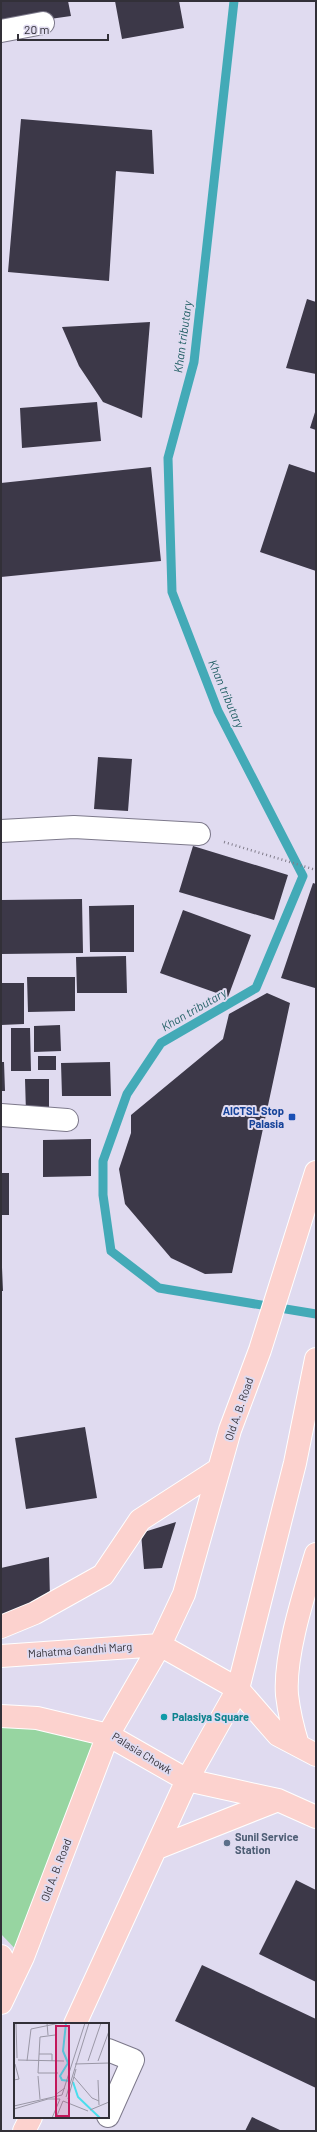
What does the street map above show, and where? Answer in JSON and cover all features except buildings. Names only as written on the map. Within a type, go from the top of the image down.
[{"type":"main road","name":"Old A. B. Road","points":[[160,1644],[184,1594],[230,1430],[260,1350],[316,1172]]},
{"type":"main road","points":[[75,2023],[187,1780],[238,1689],[294,1464],[315,1364]]},
{"type":"main road","points":[[1,1628],[35,1613],[103,1575],[140,1520],[219,1469]]},
{"type":"main road","points":[[307,1750],[291,1723],[287,1694],[288,1665],[316,1554]]},
{"type":"main road","points":[[160,1644],[238,1689],[278,1735],[307,1750]]},
{"type":"main road","name":"Mahatma Gandhi Marg","points":[[1,1656],[160,1644]]},
{"type":"main road","name":"Palasia Chowk","points":[[160,1644],[108,1734],[187,1780],[278,1800],[316,1817]]},
{"type":"main road","points":[[1,1716],[37,1718],[108,1734]]},
{"type":"main road","name":"Old A. B. Road","points":[[1,2003],[23,1957],[108,1734]]},
{"type":"main road","points":[[157,1848],[278,1800]]},
{"type":"main road","points":[[1,1956],[13,1978]]},
{"type":"main road","points":[[24,2131],[30,2118]]},
{"type":"street","points":[[1,31],[44,24]]},
{"type":"street","points":[[1,831],[74,827],[198,834]]},
{"type":"street","points":[[1,1116],[67,1120]]},
{"type":"street","points":[[109,2050],[134,2060],[109,2115]]},
{"type":"street","points":[[101,2131],[108,2118]]},
{"type":"path","points":[[198,834],[316,870]]},
{"type":"green space","points":[[1,1716],[108,1735],[23,1957],[1,1934]]},
{"type":"waterway","name":"Khan tributary","points":[[234,1],[194,362],[168,458],[172,592],[218,711],[303,876],[256,988],[161,1043],[127,1094],[103,1161],[103,1195],[111,1251],[159,1288],[316,1314]]},
{"type":"place","name":"AICTSL Stop Palasia","points":[[292,1117]]},
{"type":"place","name":"Palasiya Square","points":[[164,1717]]},
{"type":"place","name":"Sunil Service Station","points":[[227,1843]]}]
